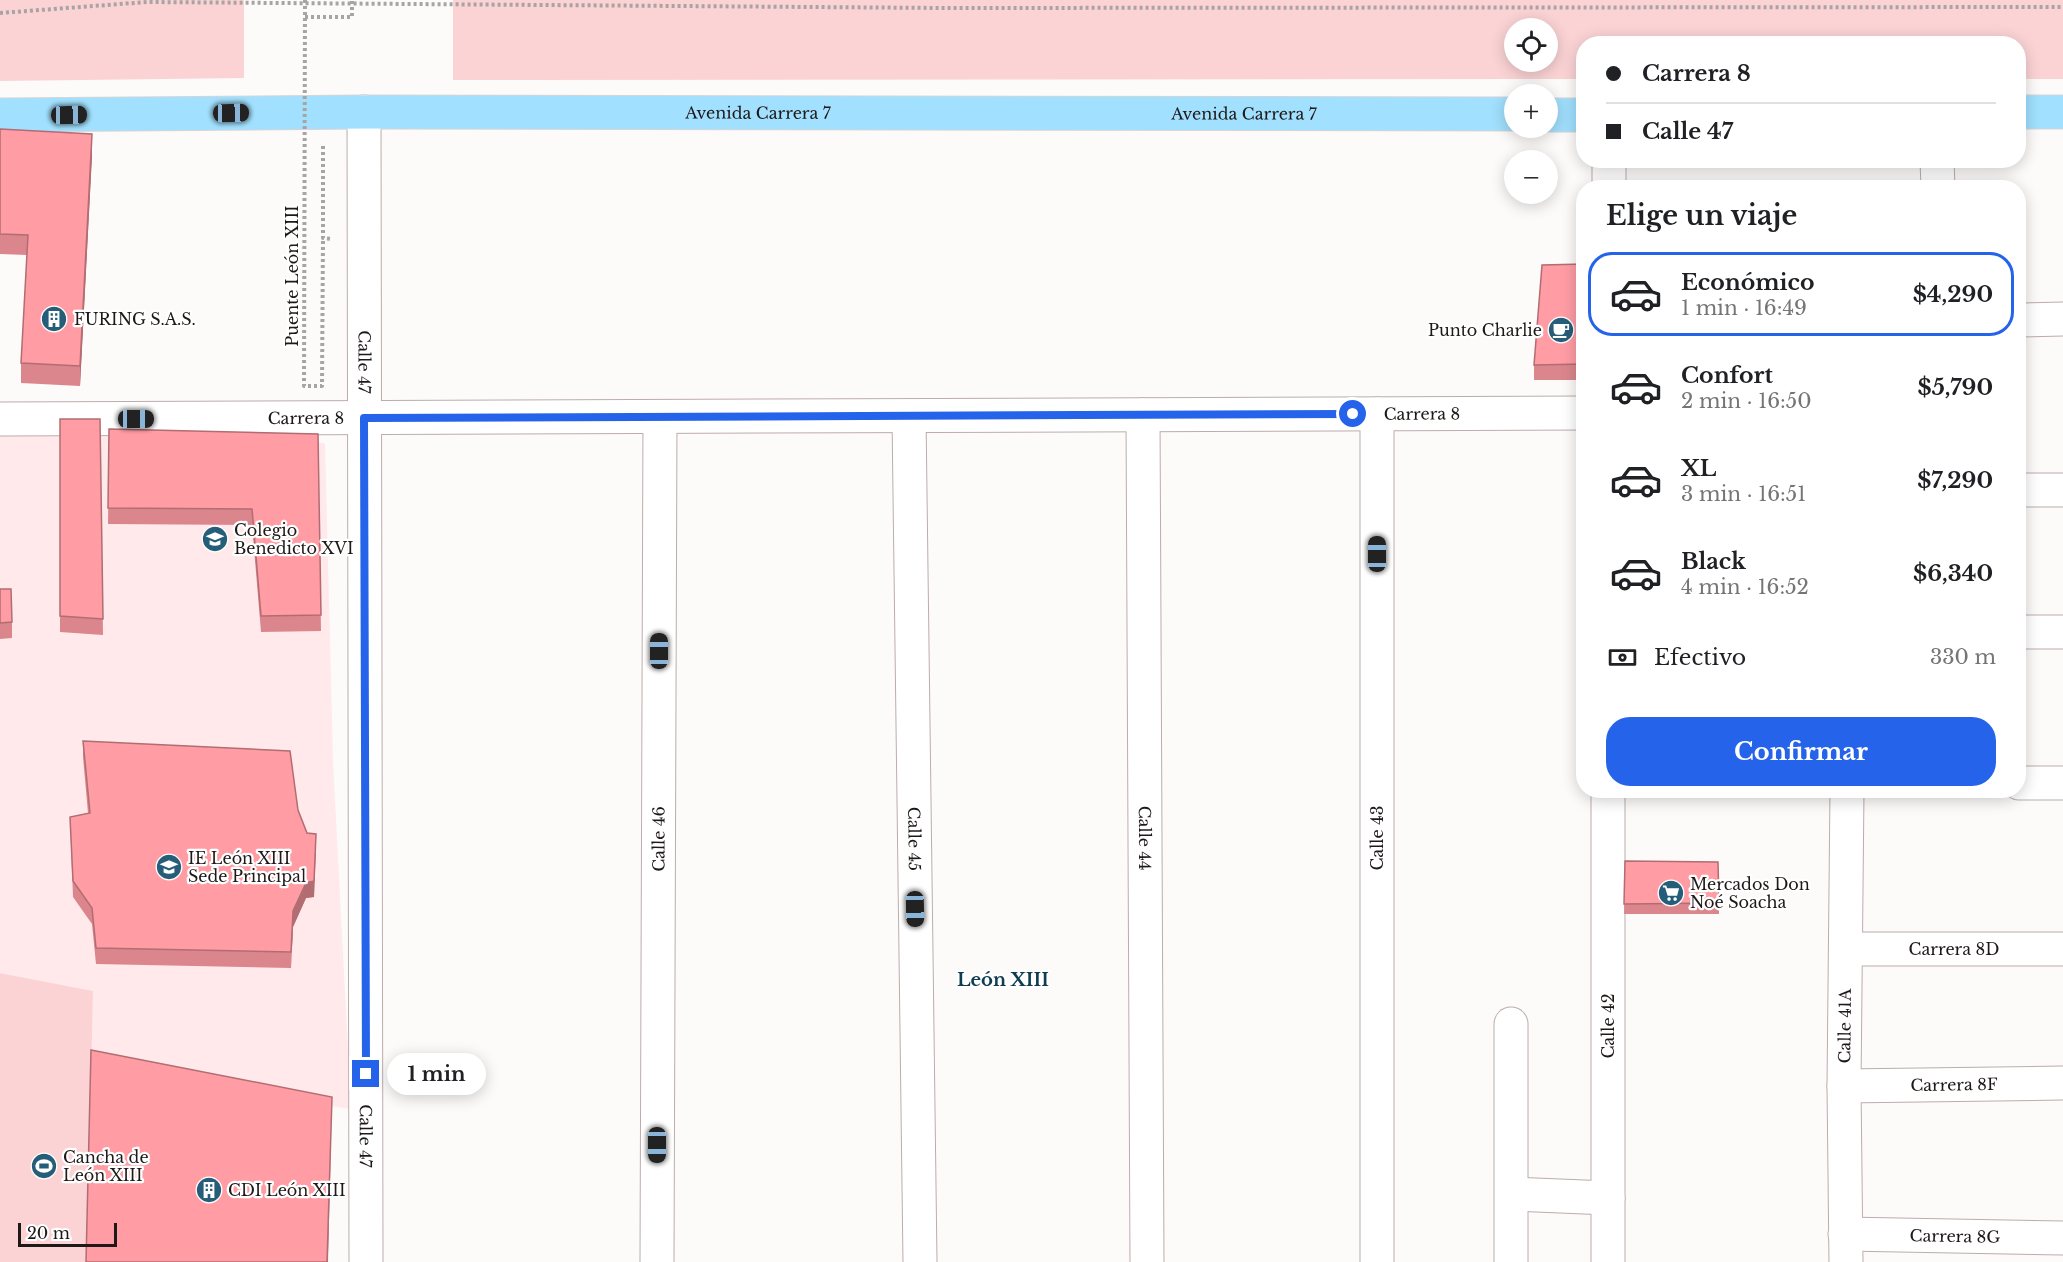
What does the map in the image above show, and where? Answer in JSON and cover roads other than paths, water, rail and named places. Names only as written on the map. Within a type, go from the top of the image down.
[{"type":"main road","name":"Avenida Carrera 7","points":[[0,115],[324,112],[1504,114]]},
{"type":"main road","points":[[2026,112],[2063,112]]},
{"type":"main road","points":[[1558,114],[1576,115]]},
{"type":"street","name":"Calle 47","points":[[364,112],[366,1262]]},
{"type":"street","points":[[2026,320],[2063,319]]},
{"type":"street","name":"Carrera 8","points":[[0,419],[1576,412]]},
{"type":"street","name":"Calle 43","points":[[1377,414],[1377,1262]]},
{"type":"street","name":"Calle 44","points":[[1143,415],[1147,1262]]},
{"type":"street","name":"Calle 45","points":[[909,416],[920,1262]]},
{"type":"street","name":"Calle 46","points":[[657,1262],[660,417]]},
{"type":"street","points":[[2026,490],[2063,490]]},
{"type":"street","points":[[2026,632],[2063,632]]},
{"type":"street","points":[[2026,783],[2063,783]]},
{"type":"street","name":"Calle 42","points":[[1608,798],[1608,1262]]},
{"type":"street","name":"Calle 41A","points":[[1845,1248],[1846,798]]},
{"type":"street","name":"Carrera 8D","points":[[1846,949],[2063,949]]},
{"type":"street","points":[[1511,1024],[1513,1194],[1511,1262]]},
{"type":"street","name":"Carrera 8F","points":[[1844,1086],[2063,1083]]},
{"type":"street","points":[[1513,1194],[1608,1198]]},
{"type":"street","name":"Carrera 8G","points":[[1845,1248],[2063,1238]]},
{"type":"place","name":"FURING S.A.S.","points":[[54,319]]},
{"type":"place","name":"Punto Charlie","points":[[1561,330]]},
{"type":"place","name":"Colegio Benedicto XVI","points":[[215,539]]},
{"type":"place","name":"IE León XIII Sede Principal","points":[[169,867]]},
{"type":"place","name":"Mercados Don Noé Soacha","points":[[1671,893]]},
{"type":"place","name":"Cancha de León XIII","points":[[44,1166]]},
{"type":"place","name":"CDI León XIII","points":[[209,1190]]},
{"type":"district","name":"León XIII","points":[[1003,980]]}]
